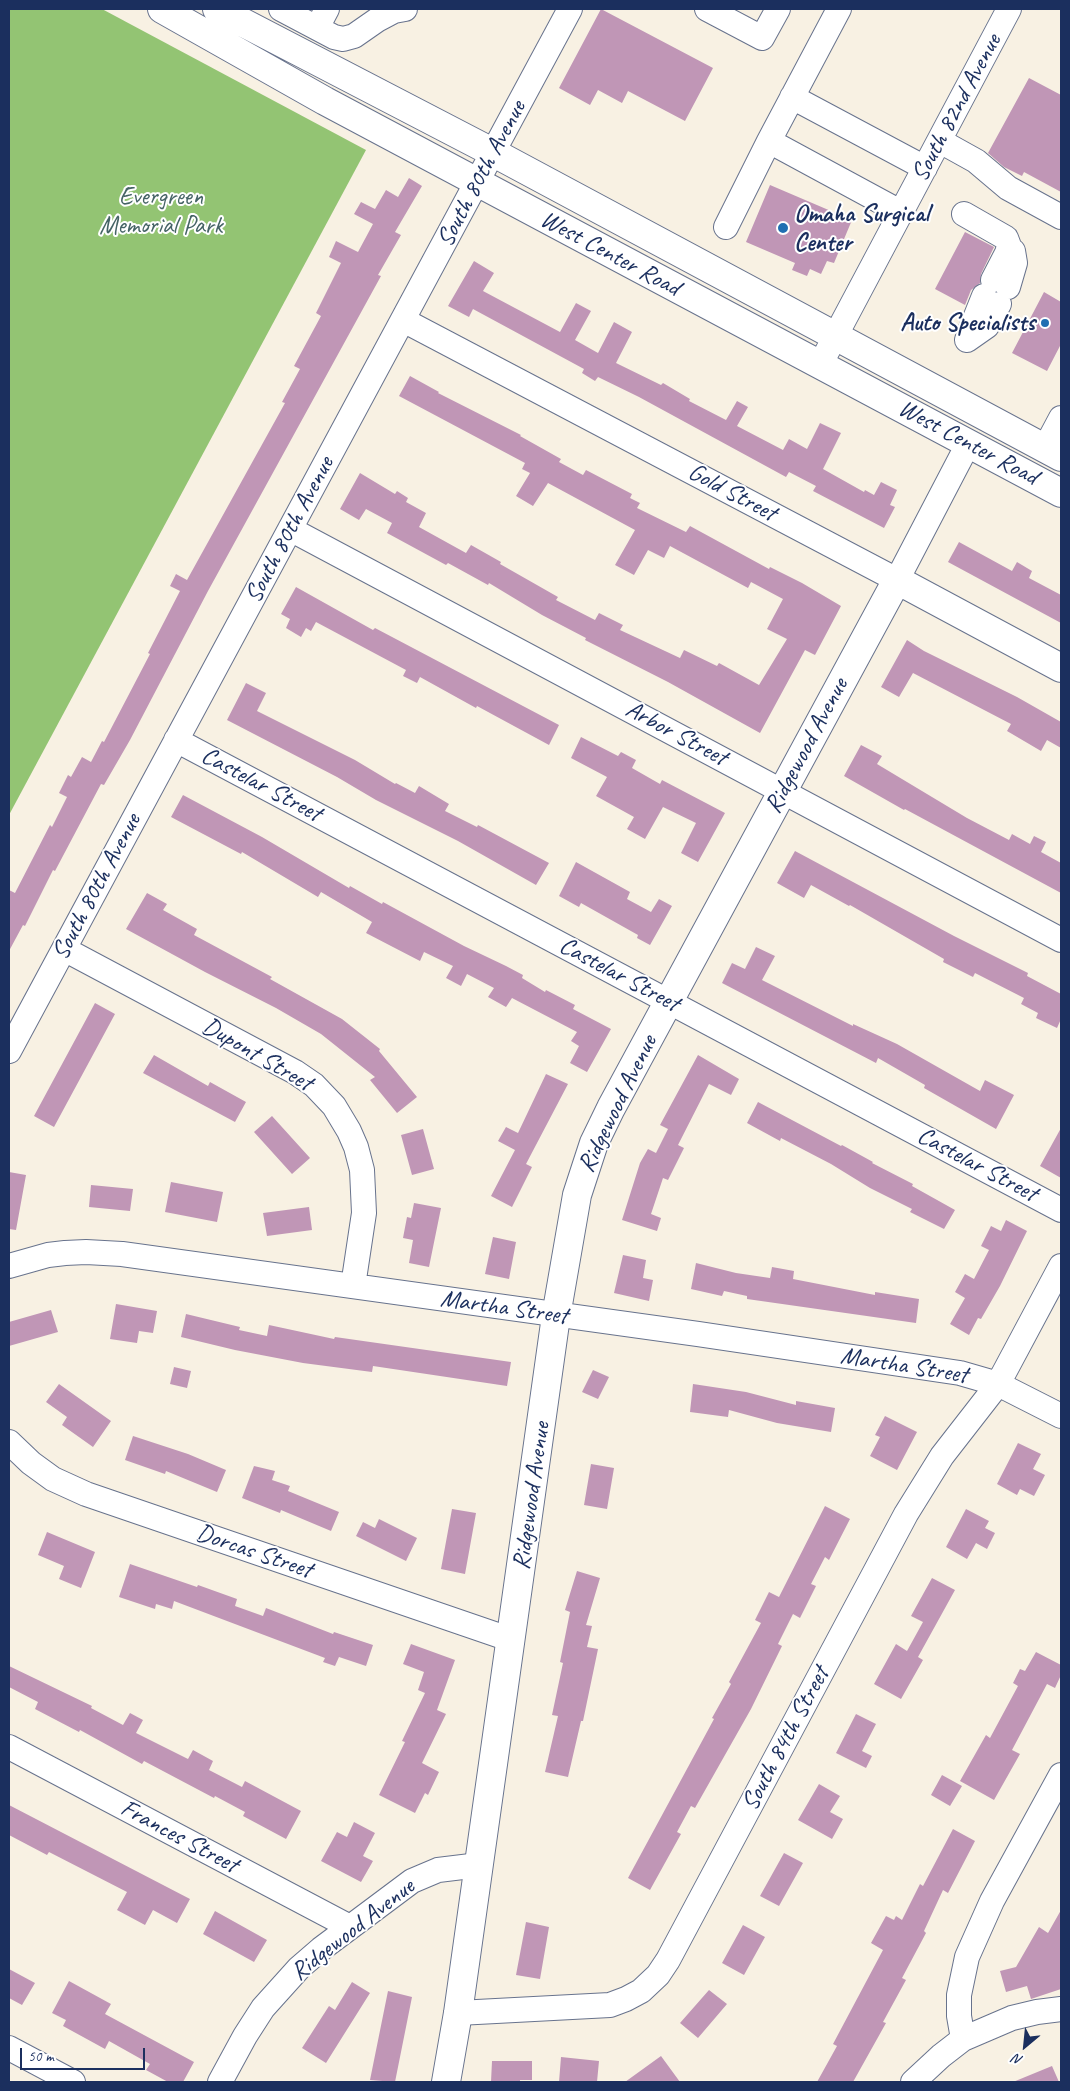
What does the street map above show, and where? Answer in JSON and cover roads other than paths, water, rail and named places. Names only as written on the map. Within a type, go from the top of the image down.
[{"type":"main road","name":"West Center Road","points":[[162,9],[324,101],[1061,493]]},
{"type":"main road","name":"West Center Road","points":[[217,9],[494,153],[1053,452]]},
{"type":"main road","name":"Gold Street","points":[[897,580],[1061,668]]},
{"type":"main road","name":"Ridgewood Avenue","points":[[458,2013],[512,1640],[556,1316],[577,1196],[584,1169],[611,1108],[897,580]]},
{"type":"main road","points":[[446,2082],[458,2013]]},
{"type":"street","points":[[281,9],[322,19],[334,37],[343,38],[354,36],[377,20],[394,11],[405,9]]},
{"type":"street","name":"South 80th Avenue","points":[[9,1051],[570,9]]},
{"type":"street","points":[[707,9],[762,38],[778,9]]},
{"type":"street","points":[[726,227],[839,9]]},
{"type":"street","name":"South 82nd Avenue","points":[[820,365],[1009,9]]},
{"type":"street","points":[[792,97],[925,168]]},
{"type":"street","points":[[940,140],[976,161],[1008,188],[1061,217]]},
{"type":"street","points":[[769,141],[902,213]]},
{"type":"street","points":[[964,214],[1007,242],[1007,253],[996,292],[967,340]]},
{"type":"street","name":"Gold Street","points":[[403,320],[897,580]]},
{"type":"street","points":[[1053,452],[1061,418]]},
{"type":"street","name":"Ridgewood Avenue","points":[[897,580],[968,444]]},
{"type":"street","name":"Arbor Street","points":[[290,529],[1061,940]]},
{"type":"street","name":"Castelar Street","points":[[176,740],[1061,1210]]},
{"type":"street","name":"Dupont Street","points":[[64,948],[295,1072],[314,1085],[334,1106],[349,1131],[356,1147],[362,1170],[364,1213],[353,1286]]},
{"type":"street","name":"Martha Street","points":[[9,1266],[48,1255],[113,1253],[960,1373],[998,1384]]},
{"type":"street","name":"South 84th Street","points":[[458,2013],[610,2005],[626,2000],[641,1991],[658,1975],[668,1960],[910,1508],[942,1456],[998,1384],[1061,1266]]},
{"type":"street","points":[[998,1384],[1061,1416]]},
{"type":"street","name":"Dorcas Street","points":[[9,1442],[31,1463],[53,1479],[86,1494],[512,1640]]},
{"type":"street","name":"Frances Street","points":[[9,1746],[350,1927]]},
{"type":"street","points":[[964,2039],[959,2016],[959,1995],[967,1957],[992,1901],[1061,1775]]},
{"type":"street","name":"Ridgewood Avenue","points":[[220,2082],[263,2008],[280,1987],[321,1949],[412,1881],[438,1870],[479,1865]]},
{"type":"street","points":[[913,2082],[941,2056],[964,2039],[1012,2018],[1061,2009]]},
{"type":"street","points":[[9,2048],[73,2082]]},
{"type":"place","name":"Omaha Surgical Center","points":[[783,228]]},
{"type":"place","name":"Auto Specialists","points":[[1045,323]]},
{"type":"park label","name":"Evergreen Memorial Park","points":[[161,212]]}]
